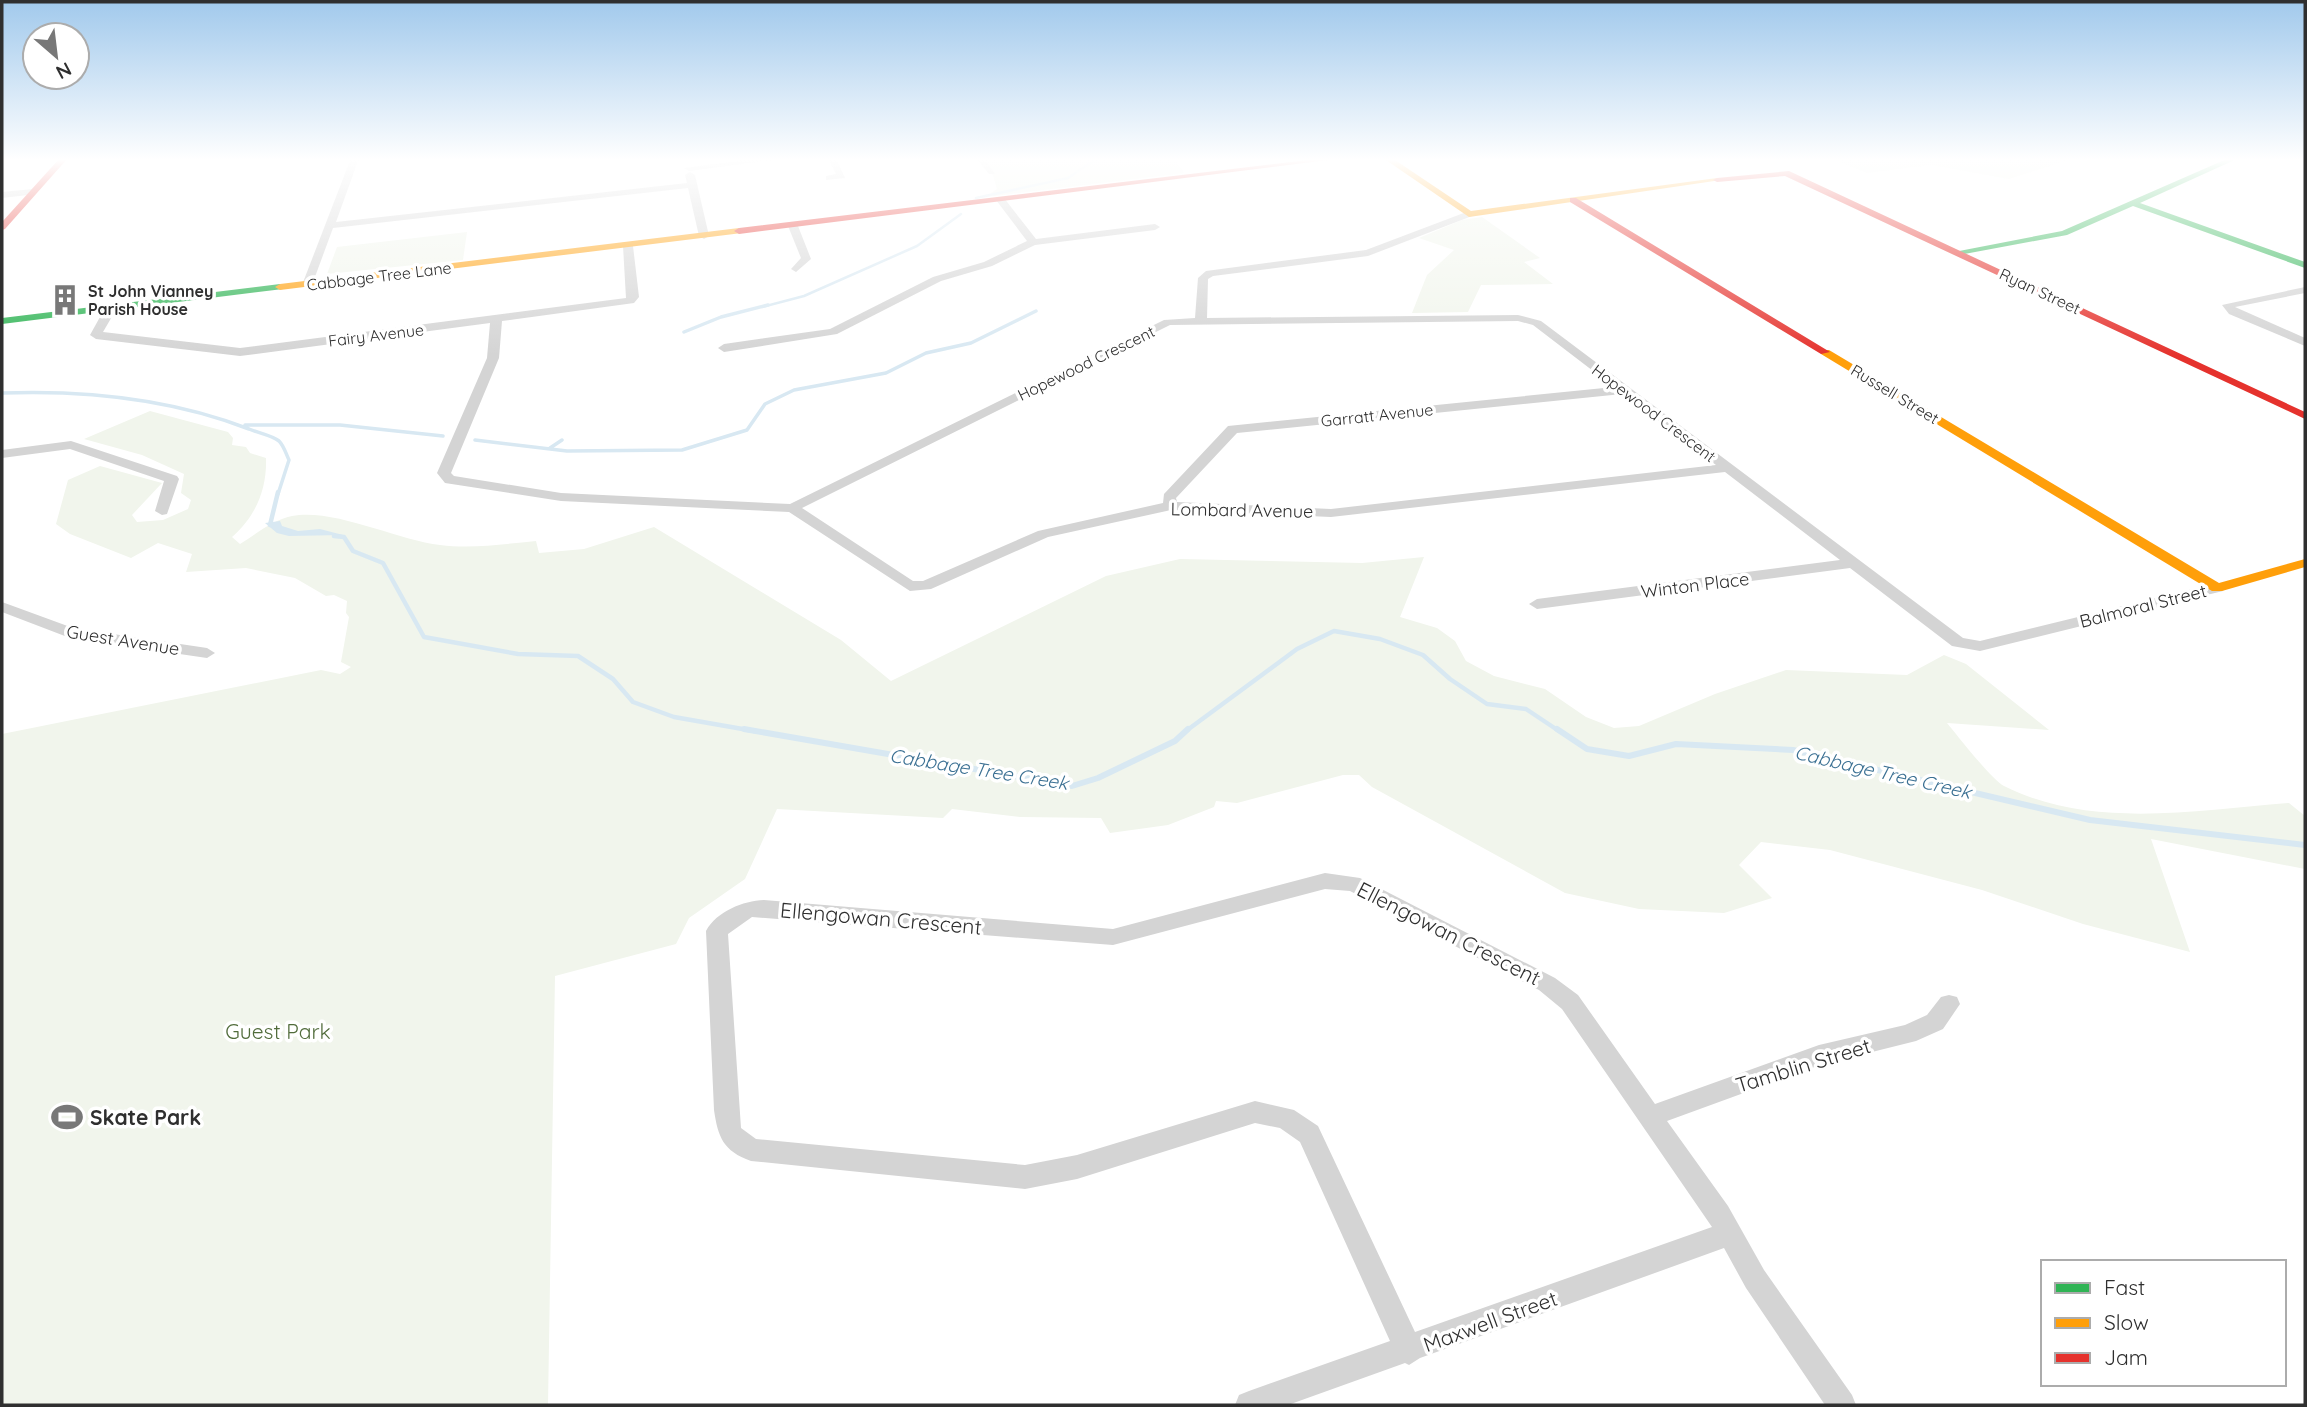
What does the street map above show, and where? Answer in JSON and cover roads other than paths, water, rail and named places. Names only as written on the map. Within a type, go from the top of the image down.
[{"type":"main road","name":"Cabbage Tree Lane","points":[[2,321],[812,224]]},
{"type":"main road","name":"Russell Street","points":[[1612,224],[2217,588]]},
{"type":"main road","name":"Ryan Street","points":[[1897,224],[2301,411]]},
{"type":"main road","points":[[1958,252],[2064,233],[2085,224]]},
{"type":"main road","points":[[2190,224],[2305,265]]},
{"type":"main road","name":"Balmoral Street","points":[[2217,588],[2305,563]]},
{"type":"street","points":[[307,285],[329,226],[350,224]]},
{"type":"street","points":[[701,224],[704,236]]},
{"type":"street","points":[[1018,224],[1032,242]]},
{"type":"street","points":[[1200,320],[1203,278],[1210,273],[1368,253],[1444,224]]},
{"type":"street","points":[[793,226],[806,259],[796,269]]},
{"type":"street","points":[[724,348],[833,331],[937,279],[988,264],[1032,242],[1155,226]]},
{"type":"street","name":"Fairy Avenue","points":[[111,308],[96,335],[234,353],[630,301],[633,297],[628,246]]},
{"type":"street","points":[[2305,290],[2228,305],[2234,312],[2305,342]]},
{"type":"street","name":"Hopewood Crescent","points":[[496,319],[494,358],[444,473],[450,480],[561,497],[792,508],[1168,322],[1528,319],[1958,642],[1980,646]]},
{"type":"street","name":"Garratt Avenue","points":[[1171,506],[1169,498],[1233,429],[1622,390]]},
{"type":"street","points":[[2,454],[71,444],[172,479],[162,511]]},
{"type":"street","name":"Lombard Avenue","points":[[792,508],[910,586],[925,586],[1043,534],[1171,506],[1331,513],[1726,468]]},
{"type":"street","name":"Winton Place","points":[[1537,604],[1853,563]]},
{"type":"street","name":"Balmoral Street","points":[[1980,646],[2217,588]]},
{"type":"street","name":"Guest Avenue","points":[[2,607],[69,633],[207,653]]},
{"type":"street","name":"Ellengowan Crescent","points":[[1409,1351],[1309,1134],[1285,1118],[1255,1112],[1077,1167],[1025,1177],[751,1150],[730,1134],[726,1110],[718,932],[747,909],[765,908],[1113,937],[1325,881],[1353,883],[1547,984],[1570,1002],[1719,1214],[1755,1279],[1842,1405]]},
{"type":"street","name":"Tamblin Street","points":[[1649,1116],[1819,1055],[1908,1034],[1935,1022],[1949,1004]]},
{"type":"street","name":"Maxwell Street","points":[[1249,1405],[1409,1351],[1729,1234]]},
{"type":"waterway","name":"Cabbage Tree Creek","points":[[762,307],[804,296],[917,246],[948,224]]},
{"type":"waterway","name":"Cabbage Tree Creek","points":[[684,332],[721,317],[768,305]]},
{"type":"waterway","points":[[475,440],[567,451],[682,450],[747,430],[765,404],[794,390],[886,373],[926,353],[971,343],[1036,311]]},
{"type":"waterway","name":"Cabbage Tree Creek","points":[[2,393],[96,395],[159,404],[190,410],[268,436],[281,443],[289,460],[278,494]]},
{"type":"waterway","points":[[245,425],[340,425],[443,436]]},
{"type":"waterway","name":"Cabbage Tree Creek","points":[[550,448],[562,440]]},
{"type":"waterway","name":"Cabbage Tree Creek","points":[[270,525],[278,492]]},
{"type":"waterway","name":"Cabbage Tree Creek","points":[[334,536],[344,537],[353,551],[383,563],[424,637],[518,654],[578,656],[613,679],[633,702],[674,717],[754,731]]},
{"type":"waterway","name":"Cabbage Tree Creek","points":[[1186,731],[1297,649],[1334,631],[1380,639],[1423,655],[1450,679],[1487,704],[1526,709],[1559,731]]},
{"type":"waterway","name":"Cabbage Tree Creek","points":[[744,729],[1072,786],[1098,778],[1175,741],[1188,729]]},
{"type":"waterway","name":"Cabbage Tree Creek","points":[[1557,729],[1587,749],[1629,756],[1676,744],[1793,750],[2090,820],[2305,845]]},
{"type":"place","name":"St John Vianney Parish House","points":[[65,300]]},
{"type":"place","name":"Skate Park","points":[[67,1117]]},
{"type":"park label","name":"Guest Park","points":[[278,1031]]}]
